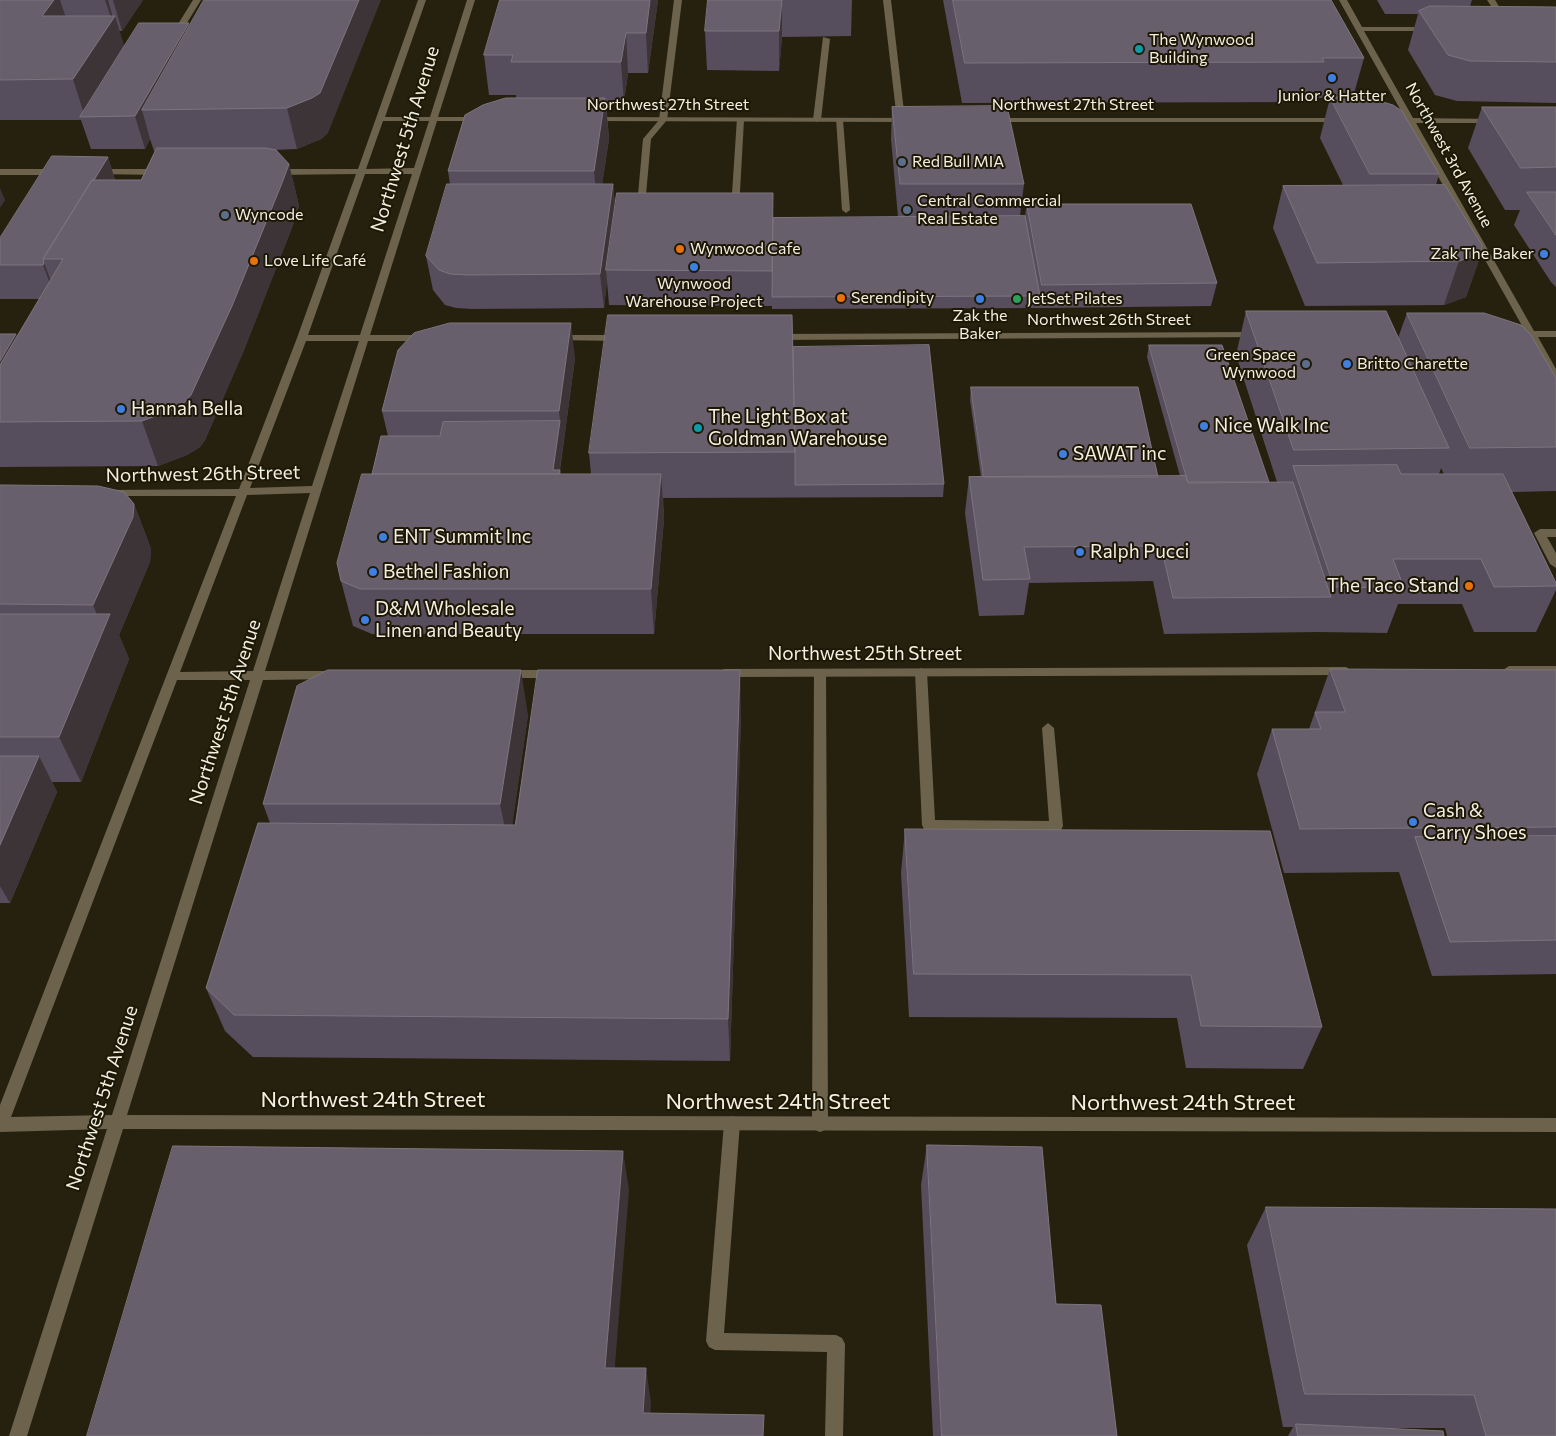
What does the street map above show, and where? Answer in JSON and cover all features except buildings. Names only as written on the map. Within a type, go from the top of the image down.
[{"type":"street","points":[[179,29],[197,0]]},
{"type":"street","name":"Northwest 5th Avenue","points":[[0,1124],[174,676],[302,338],[422,0]]},
{"type":"street","name":"Northwest 5th Avenue","points":[[18,1436],[471,0]]},
{"type":"street","points":[[641,206],[647,139],[663,120],[678,0]]},
{"type":"street","points":[[887,0],[901,120]]},
{"type":"street","name":"Northwest 3rd Avenue","points":[[1343,0],[1556,378]]},
{"type":"street","points":[[1491,0],[1498,10],[1516,10]]},
{"type":"street","points":[[1360,29],[1439,29]]},
{"type":"street","points":[[817,120],[826,39]]},
{"type":"street","points":[[381,119],[489,119]]},
{"type":"street","name":"Northwest 27th Street","points":[[585,120],[921,120]]},
{"type":"street","points":[[735,209],[740,120]]},
{"type":"street","points":[[839,120],[846,210]]},
{"type":"street","name":"Northwest 27th Street","points":[[980,120],[1354,120]]},
{"type":"street","points":[[1383,120],[1508,121]]},
{"type":"street","points":[[265,172],[359,173],[417,171]]},
{"type":"street","points":[[0,172],[72,172]]},
{"type":"street","points":[[92,172],[168,172]]},
{"type":"street","points":[[1506,334],[1556,334]]},
{"type":"street","name":"Northwest 26th Street","points":[[764,337],[1271,335]]},
{"type":"street","points":[[302,338],[435,338]]},
{"type":"street","points":[[545,338],[634,338]]},
{"type":"street","name":"Northwest 26th Street","points":[[97,493],[244,492],[318,489]]},
{"type":"street","points":[[1556,533],[1540,533],[1556,564]]},
{"type":"street","points":[[1496,670],[1556,670]]},
{"type":"street","name":"Northwest 25th Street","points":[[712,673],[1358,671]]},
{"type":"street","points":[[921,672],[929,825],[1056,826],[1048,728]]},
{"type":"street","points":[[820,673],[820,1125]]},
{"type":"street","points":[[494,674],[564,674]]},
{"type":"street","points":[[174,676],[346,675]]},
{"type":"street","name":"Northwest 24th Street","points":[[0,1124],[116,1122],[732,1123],[820,1125],[1556,1125]]},
{"type":"street","points":[[732,1123],[715,1341],[836,1344],[834,1436]]},
{"type":"place","name":"The Wynwood Building","points":[[1139,49]]},
{"type":"place","name":"Junior & Hatter","points":[[1332,78]]},
{"type":"place","name":"Red Bull MIA","points":[[902,162]]},
{"type":"place","name":"Central Commercial Real Estate","points":[[907,210]]},
{"type":"place","name":"Wyncode","points":[[225,215]]},
{"type":"place","name":"Wynwood Cafe","points":[[680,249]]},
{"type":"place","name":"Zak The Baker","points":[[1544,254]]},
{"type":"place","name":"Love Life Café","points":[[254,261]]},
{"type":"place","name":"Wynwood Warehouse Project","points":[[694,267]]},
{"type":"place","name":"Serendipity","points":[[841,298]]},
{"type":"place","name":"Zak the Baker","points":[[980,299]]},
{"type":"place","name":"JetSet Pilates","points":[[1017,299]]},
{"type":"place","name":"Green Space Wynwood","points":[[1306,364]]},
{"type":"place","name":"Britto Charette","points":[[1347,364]]},
{"type":"place","name":"Hannah Bella","points":[[121,409]]},
{"type":"place","name":"Nice Walk Inc","points":[[1204,426]]},
{"type":"place","name":"The Light Box at Goldman Warehouse","points":[[698,428]]},
{"type":"place","name":"SAWAT inc","points":[[1063,454]]},
{"type":"place","name":"ENT Summit Inc","points":[[383,537]]},
{"type":"place","name":"Ralph Pucci","points":[[1080,552]]},
{"type":"place","name":"Bethel Fashion","points":[[373,572]]},
{"type":"place","name":"The Taco Stand","points":[[1469,586]]},
{"type":"place","name":"D&M Wholesale Linen and Beauty","points":[[365,620]]},
{"type":"place","name":"Cash & Carry Shoes","points":[[1413,822]]}]
